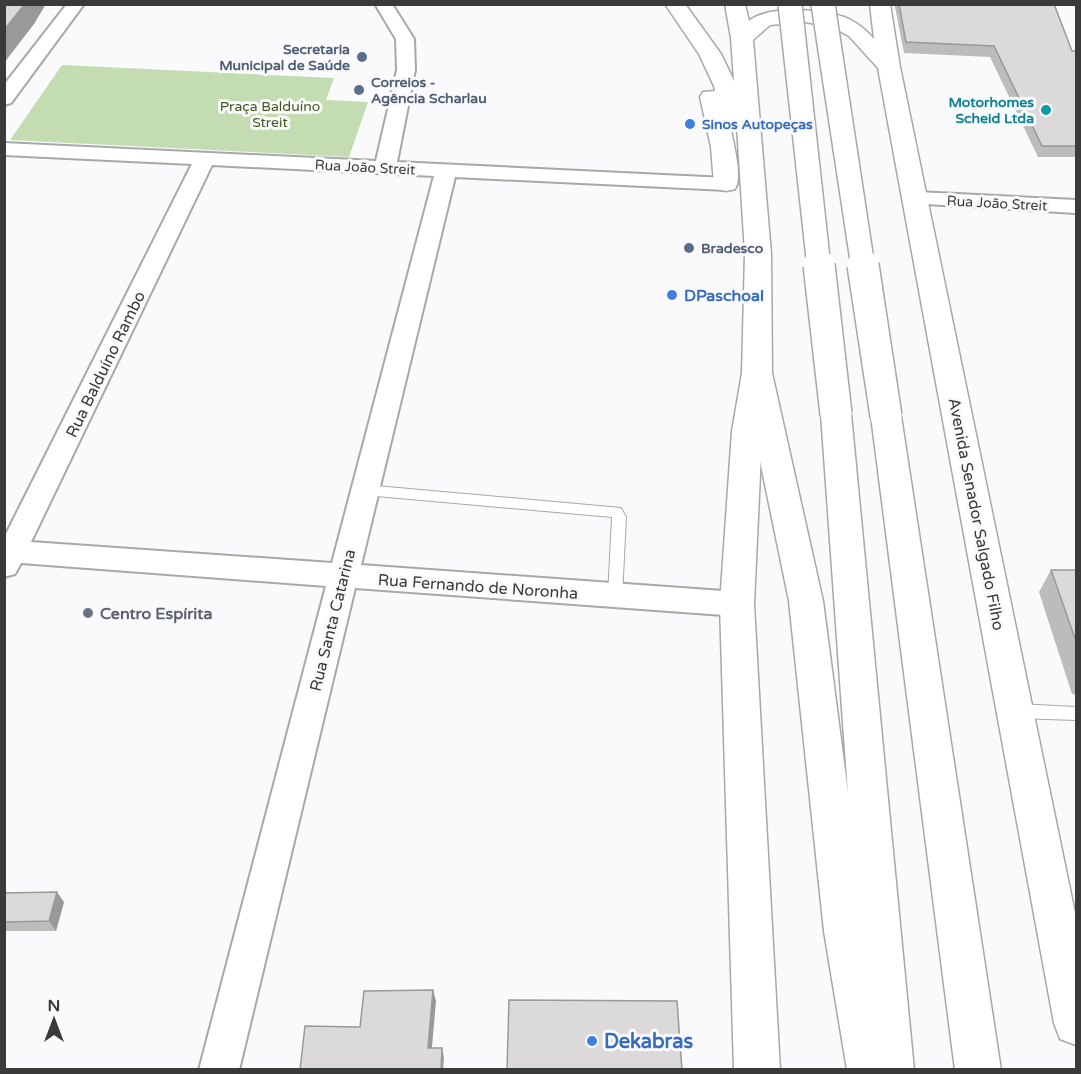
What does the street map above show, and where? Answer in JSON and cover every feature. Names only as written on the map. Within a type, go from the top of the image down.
[{"type":"main road","points":[[658,4],[689,49],[714,103],[723,147],[726,183]]},
{"type":"main road","points":[[675,4],[681,18],[711,55],[727,91],[758,254]]},
{"type":"main road","points":[[735,4],[742,38],[758,254],[757,373],[747,431],[737,604],[756,1070]]},
{"type":"main road","points":[[790,4],[836,414],[891,1070]]},
{"type":"main road","points":[[823,4],[886,416],[978,1070]]},
{"type":"main road","name":"Avenida Senador Salgado Filho","points":[[871,8],[889,67],[917,198],[1077,1023]]},
{"type":"main road","points":[[742,38],[764,19],[805,16],[838,22],[856,32],[889,67]]},
{"type":"main road","points":[[757,373],[806,601],[845,931],[870,1070]]},
{"type":"street","points":[[4,99],[76,4]]},
{"type":"street","points":[[383,4],[405,39],[406,70],[386,168]]},
{"type":"street","name":"Rua João Streit","points":[[4,149],[726,183]]},
{"type":"street","name":"Rua Balduíno Rambo","points":[[7,557],[206,159]]},
{"type":"street","name":"Rua Santa Catarina","points":[[219,1070],[446,171]]},
{"type":"street","name":"Rua João Streit","points":[[917,198],[1077,207]]},
{"type":"street","name":"Rua Fernando de Noronha","points":[[7,557],[343,576],[737,604]]},
{"type":"lane","points":[[365,490],[616,512],[619,517],[615,596]]},
{"type":"lane","points":[[1015,711],[1077,714]]},
{"type":"green space","name":"Praça Balduíno Streit","points":[[62,65],[334,78],[326,100],[368,102],[349,157],[10,140]]},
{"type":"building","points":[[4,4],[25,4],[4,30]]},
{"type":"building","points":[[899,4],[1054,4],[1072,51],[1077,51],[1077,146],[1042,146],[994,46],[906,42]]},
{"type":"building","points":[[1051,570],[1077,570],[1077,644]]},
{"type":"building","points":[[57,892],[49,921],[4,922],[4,893]]},
{"type":"building","points":[[433,990],[428,1048],[442,1048],[441,1070],[300,1070],[305,1026],[360,1027],[364,991]]},
{"type":"building","name":"Dekabras","points":[[509,1000],[677,1001],[682,1070],[507,1070]]},
{"type":"place","name":"Secretaria Municipal de Saúde","points":[[362,57]]},
{"type":"place","name":"Correios - Agência Scharlau","points":[[359,90]]},
{"type":"place","name":"Motorhomes Scheid Ltda","points":[[1046,110]]},
{"type":"place","name":"Sinos Autopeças","points":[[690,124]]},
{"type":"place","name":"Bradesco","points":[[689,248]]},
{"type":"place","name":"DPaschoal","points":[[672,295]]},
{"type":"place","name":"Centro Espírita","points":[[88,613]]},
{"type":"place","name":"Dekabras","points":[[592,1041]]}]
